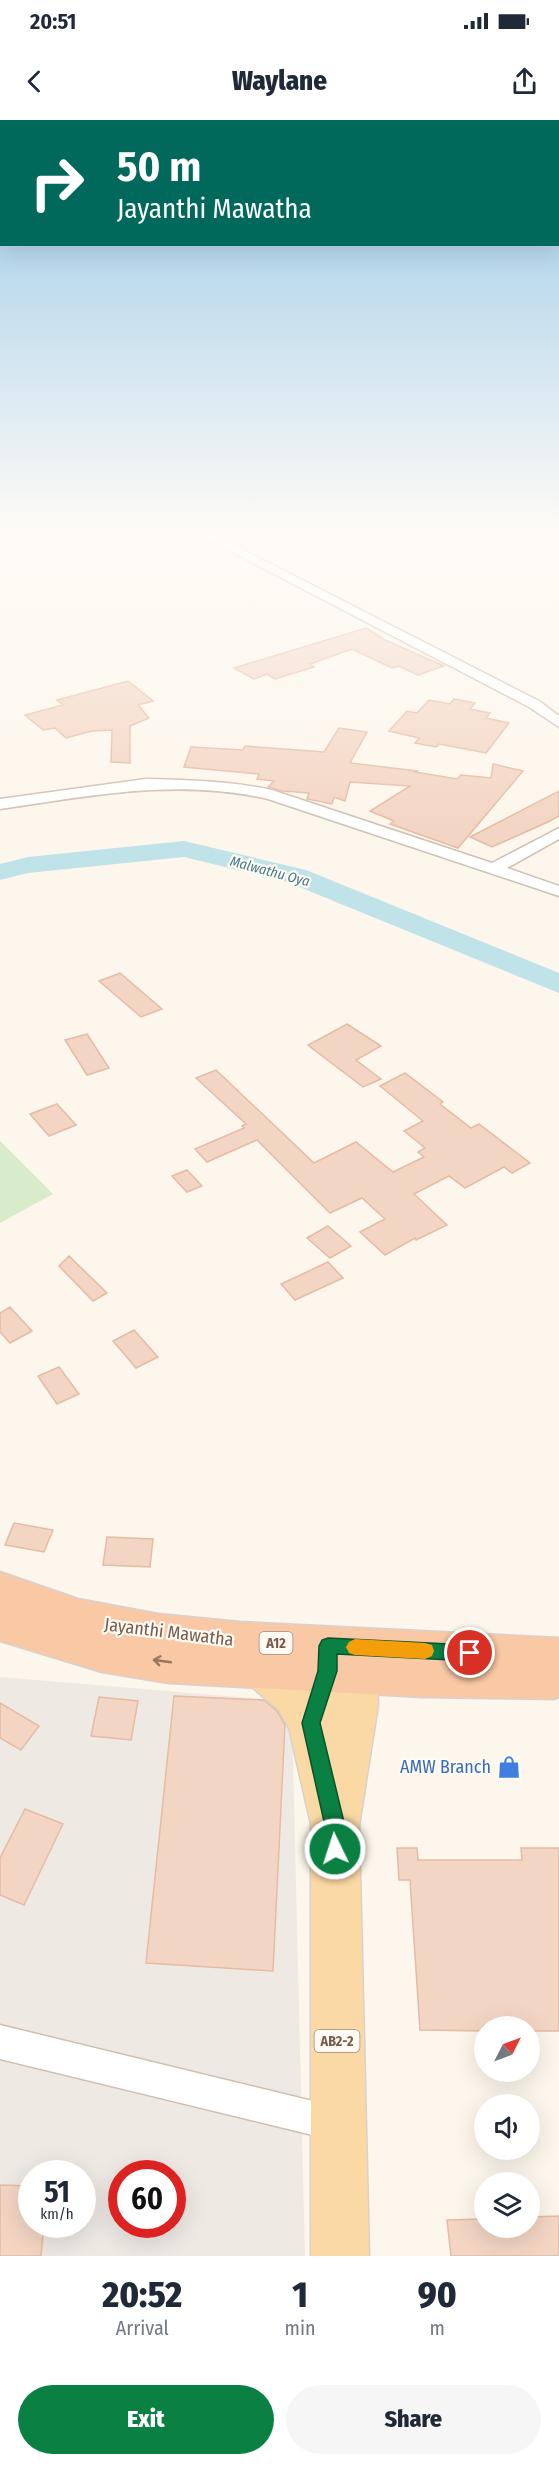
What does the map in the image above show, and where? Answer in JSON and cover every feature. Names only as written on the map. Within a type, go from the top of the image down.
[{"type":"highway","name":"Jayanthi Mawatha","points":[[0,1590],[55,1613],[117,1628],[341,1659],[423,1677],[559,1679]]},
{"type":"highway","name":"Jayanthi Mawatha","points":[[0,1622],[102,1653],[169,1663],[262,1668],[341,1659],[559,1658]]},
{"type":"main road","name":"AB2-2","points":[[340,2256],[332,1726],[355,1705],[341,1659]]},
{"type":"main road","points":[[262,1668],[332,1726],[366,1709],[379,1697],[398,1686],[423,1677]]},
{"type":"street","points":[[386,628],[534,704],[559,723]]},
{"type":"street","points":[[0,804],[146,784],[240,788],[272,795],[559,891]]},
{"type":"street","points":[[494,869],[559,833]]},
{"type":"street","points":[[0,2042],[337,2124]]},
{"type":"shaded area","points":[[0,1677],[274,1700],[292,1718],[305,2256],[0,2256]]},
{"type":"green space","points":[[0,1141],[53,1194],[0,1223]]},
{"type":"building","points":[[366,628],[385,640],[444,666],[418,675],[399,666],[392,668],[352,649],[310,664],[314,667],[275,679],[267,674],[254,679],[234,668]]},
{"type":"building","points":[[128,681],[153,701],[138,705],[149,718],[130,726],[130,763],[111,762],[112,730],[92,731],[66,738],[55,728],[43,730],[25,715],[63,705],[57,700]]},
{"type":"building","points":[[454,699],[475,703],[470,709],[490,713],[486,718],[509,723],[486,753],[439,744],[436,747],[415,743],[419,738],[389,731],[407,711],[417,713],[429,700],[450,704]]},
{"type":"building","points":[[339,728],[367,732],[350,763],[417,771],[415,772],[457,779],[461,775],[491,778],[493,764],[523,771],[458,848],[390,824],[394,821],[370,811],[410,786],[350,782],[345,801],[334,797],[332,804],[307,799],[309,793],[282,791],[268,787],[274,781],[257,779],[259,774],[184,767],[191,747],[243,750],[245,746],[324,752]]},
{"type":"building","points":[[559,791],[559,816],[550,821],[492,847],[470,837]]},
{"type":"building","points":[[120,973],[162,1009],[141,1017],[99,981]]},
{"type":"building","points":[[347,1024],[381,1046],[356,1060],[381,1079],[363,1087],[308,1045]]},
{"type":"building","points":[[87,1034],[109,1068],[87,1075],[65,1040]]},
{"type":"building","points":[[216,1070],[314,1163],[356,1142],[393,1172],[424,1157],[418,1152],[425,1148],[404,1131],[423,1121],[380,1086],[405,1073],[443,1102],[440,1104],[471,1128],[479,1124],[530,1163],[512,1173],[504,1167],[465,1188],[449,1176],[414,1194],[447,1225],[416,1240],[415,1238],[385,1255],[360,1232],[385,1219],[362,1198],[330,1213],[257,1140],[207,1162],[195,1149],[244,1128],[242,1126],[246,1124],[196,1078]]},
{"type":"building","points":[[57,1104],[76,1125],[49,1136],[30,1114]]},
{"type":"building","points":[[187,1170],[202,1186],[187,1192],[172,1176]]},
{"type":"building","points":[[328,1226],[351,1246],[330,1258],[307,1238]]},
{"type":"building","points":[[69,1256],[107,1293],[93,1301],[59,1266]]},
{"type":"building","points":[[328,1262],[343,1278],[295,1300],[281,1284]]},
{"type":"building","points":[[10,1307],[32,1331],[10,1343],[0,1332],[0,1313]]},
{"type":"building","points":[[134,1330],[158,1357],[136,1368],[113,1341]]},
{"type":"building","points":[[59,1367],[79,1394],[57,1404],[38,1376]]},
{"type":"building","points":[[14,1523],[53,1530],[44,1552],[5,1545]]},
{"type":"building","points":[[107,1537],[153,1539],[150,1567],[103,1565]]},
{"type":"building","points":[[174,1696],[264,1700],[277,1711],[285,1725],[273,1971],[146,1963]]},
{"type":"building","points":[[99,1697],[138,1701],[131,1740],[91,1736]]},
{"type":"building","points":[[0,1703],[39,1726],[21,1750],[0,1738]]},
{"type":"building","points":[[25,1809],[63,1824],[24,1905],[0,1895],[0,1858]]},
{"type":"building","points":[[397,1848],[417,1848],[418,1860],[522,1860],[521,1848],[559,1848],[559,2031],[540,2031],[540,2016],[474,2016],[474,2031],[420,2030],[410,1880],[399,1880]]},
{"type":"building","points":[[0,2185],[18,2186],[18,2238],[43,2238],[41,2256],[0,2256]]},
{"type":"building","points":[[559,2216],[559,2256],[451,2256],[447,2220],[474,2219],[474,2238],[540,2238],[540,2217]]},
{"type":"waterway","name":"Malwathu Oya","points":[[0,872],[28,865],[184,849],[296,876],[559,984]]},
{"type":"slow traffic","points":[[355,1647],[425,1651]]},
{"type":"place","name":"AMW Branch","points":[[509,1767]]},
{"type":"route","points":[[335,1849],[335,1826],[311,1723],[328,1671],[328,1646],[470,1653]]}]
